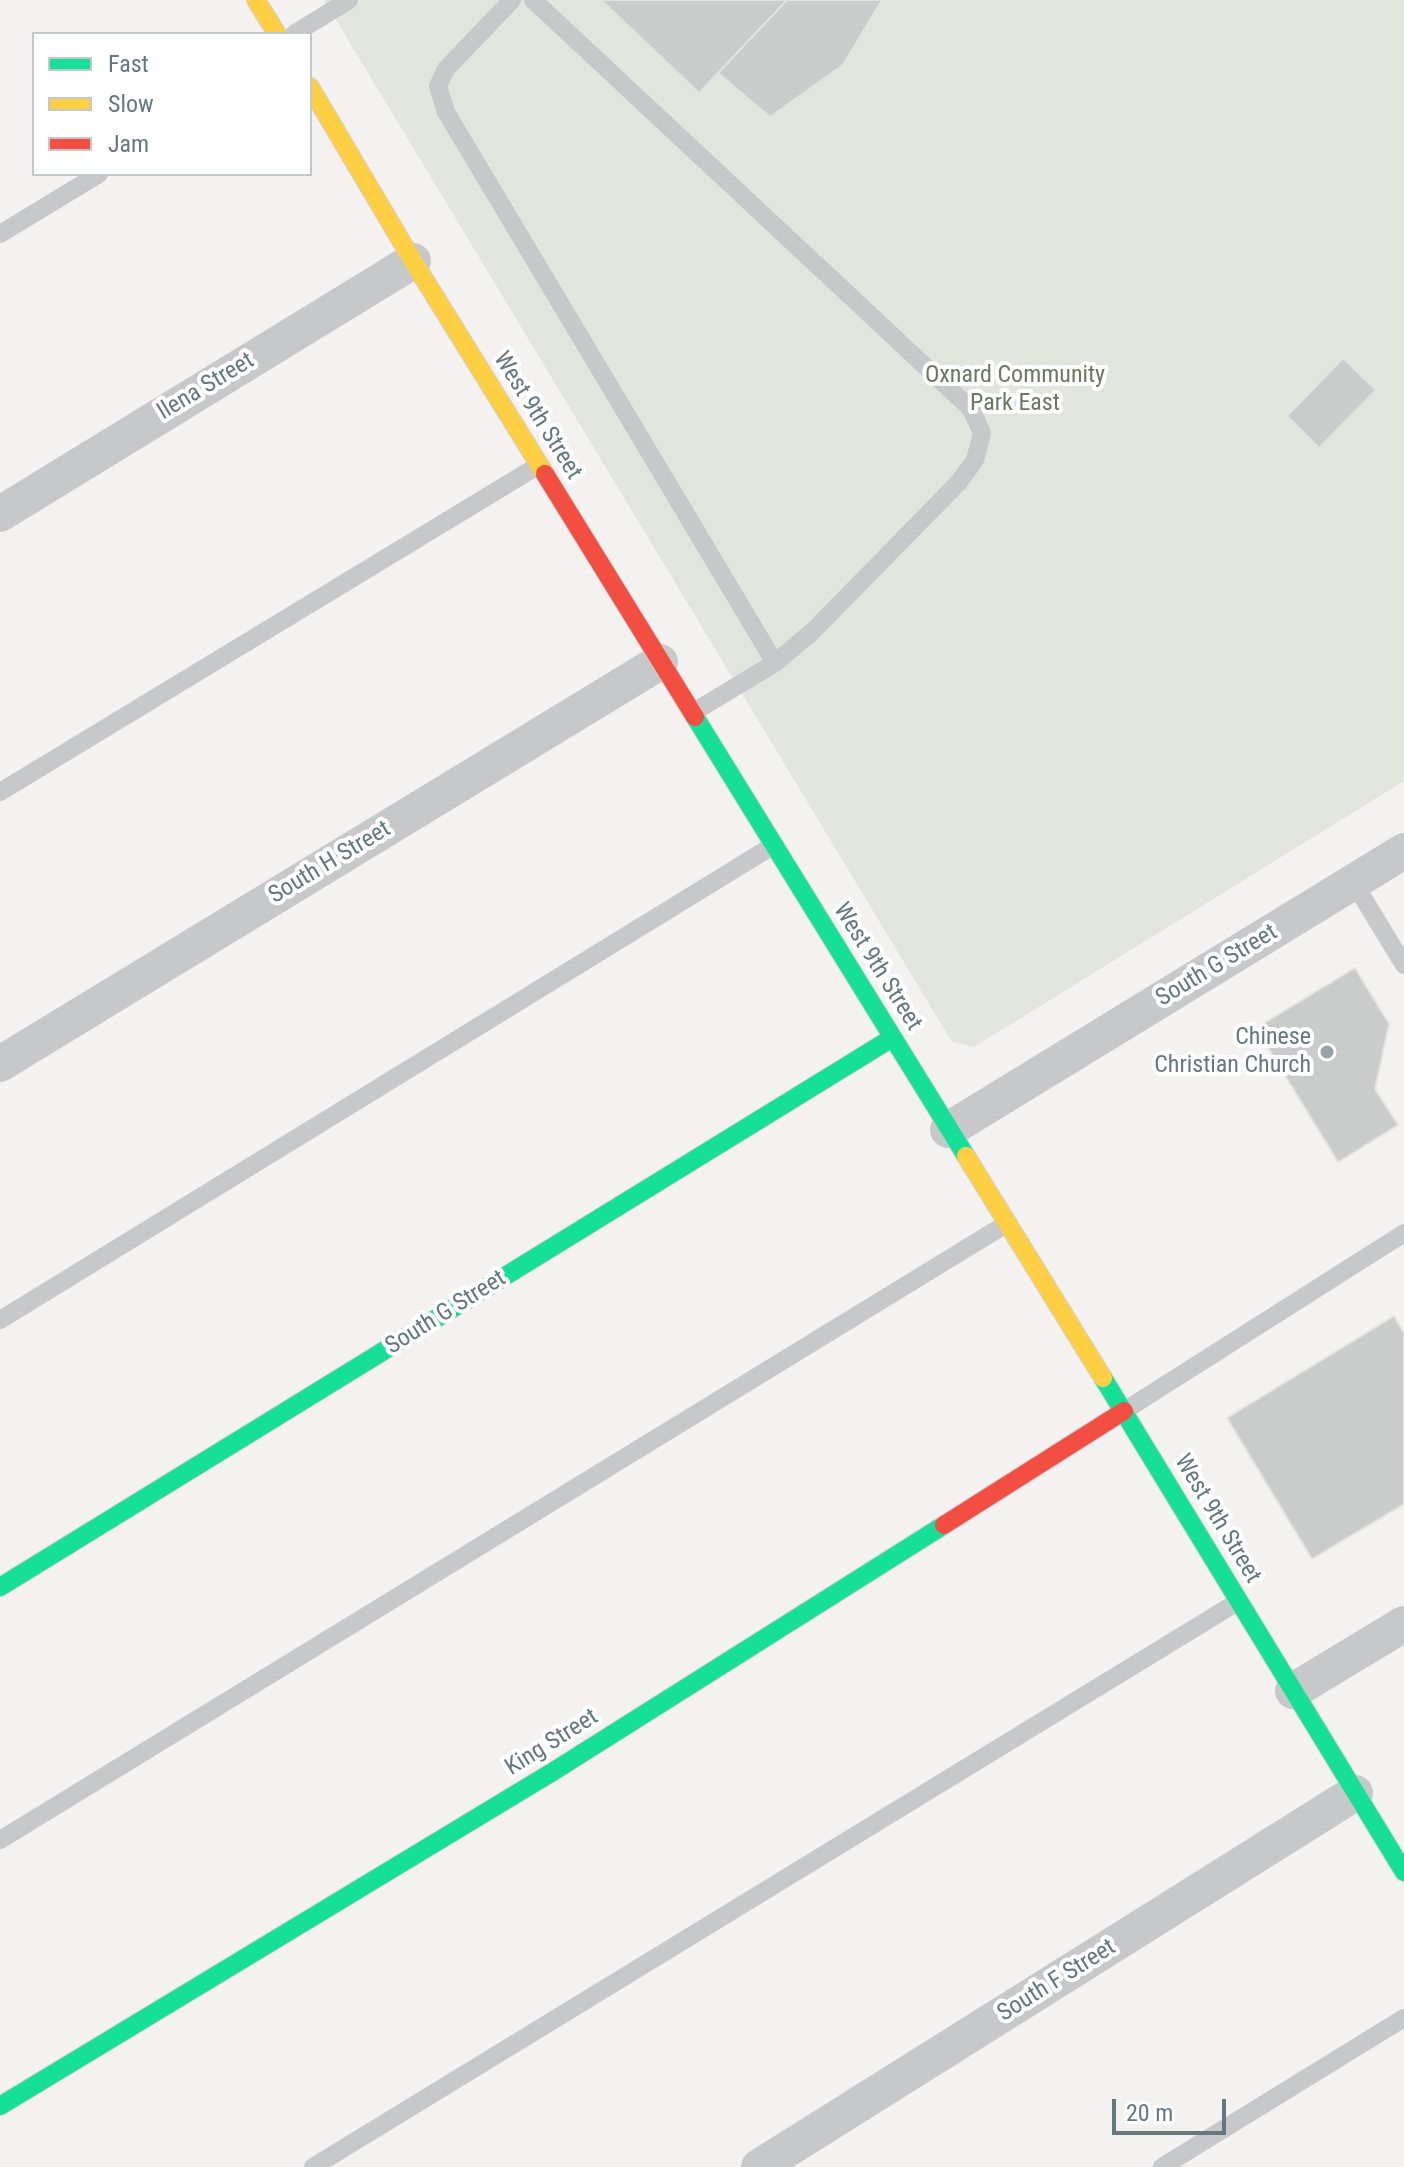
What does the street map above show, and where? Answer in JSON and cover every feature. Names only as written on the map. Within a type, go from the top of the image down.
[{"type":"street","points":[[256,0],[276,32]]},
{"type":"street","name":"West 9th Street","points":[[312,90],[413,261],[1124,1411],[1404,1872]]},
{"type":"street","name":"Ilena Street","points":[[0,514],[413,261]]},
{"type":"street","name":"South H Street","points":[[0,1064],[660,662]]},
{"type":"street","name":"South G Street","points":[[948,1130],[1404,851]]},
{"type":"street","name":"South G Street","points":[[0,1587],[892,1038]]},
{"type":"street","name":"King Street","points":[[0,2106],[554,1771],[1124,1411]]},
{"type":"street","points":[[1293,1691],[1404,1624]]},
{"type":"street","name":"South F Street","points":[[759,2167],[1355,1793]]},
{"type":"lane","points":[[297,32],[349,0]]},
{"type":"lane","points":[[512,0],[446,69],[438,86],[446,112],[775,663]]},
{"type":"lane","points":[[533,0],[971,409],[982,433],[975,460],[959,482],[813,631],[775,663],[692,713]]},
{"type":"lane","points":[[0,234],[96,176]]},
{"type":"lane","points":[[0,792],[539,465]]},
{"type":"lane","points":[[0,1320],[774,845]]},
{"type":"lane","points":[[1354,883],[1404,965]]},
{"type":"lane","points":[[0,1840],[1006,1224]]},
{"type":"lane","points":[[1124,1411],[1404,1233]]},
{"type":"lane","points":[[313,2167],[1239,1601]]},
{"type":"lane","points":[[1162,2167],[1404,2018]]},
{"type":"green space","name":"Oxnard Community Park East","points":[[324,0],[1404,0],[1404,781],[974,1047],[952,1042]]},
{"type":"building","points":[[601,0],[787,0],[699,93]]},
{"type":"building","points":[[787,0],[882,0],[843,65],[770,117],[718,73]]},
{"type":"building","points":[[1343,358],[1376,390],[1319,448],[1287,416]]},
{"type":"building","points":[[1355,968],[1389,1024],[1375,1089],[1398,1125],[1338,1162],[1256,1028]]},
{"type":"building","points":[[1394,1316],[1404,1333],[1404,1504],[1312,1559],[1227,1418]]},
{"type":"traffic: fast","points":[[695,717],[966,1156]]},
{"type":"traffic: fast","points":[[0,1587],[892,1038]]},
{"type":"traffic: fast","points":[[1103,1378],[1404,1872]]},
{"type":"traffic: fast","points":[[0,2106],[554,1771],[944,1525]]},
{"type":"traffic: slow","points":[[256,0],[276,32]]},
{"type":"traffic: slow","points":[[312,90],[545,474]]},
{"type":"traffic: slow","points":[[966,1156],[1103,1378]]},
{"type":"traffic: jam","points":[[545,474],[695,717]]},
{"type":"traffic: jam","points":[[944,1525],[1124,1411]]},
{"type":"place","name":"Chinese Christian Church","points":[[1327,1052]]}]
